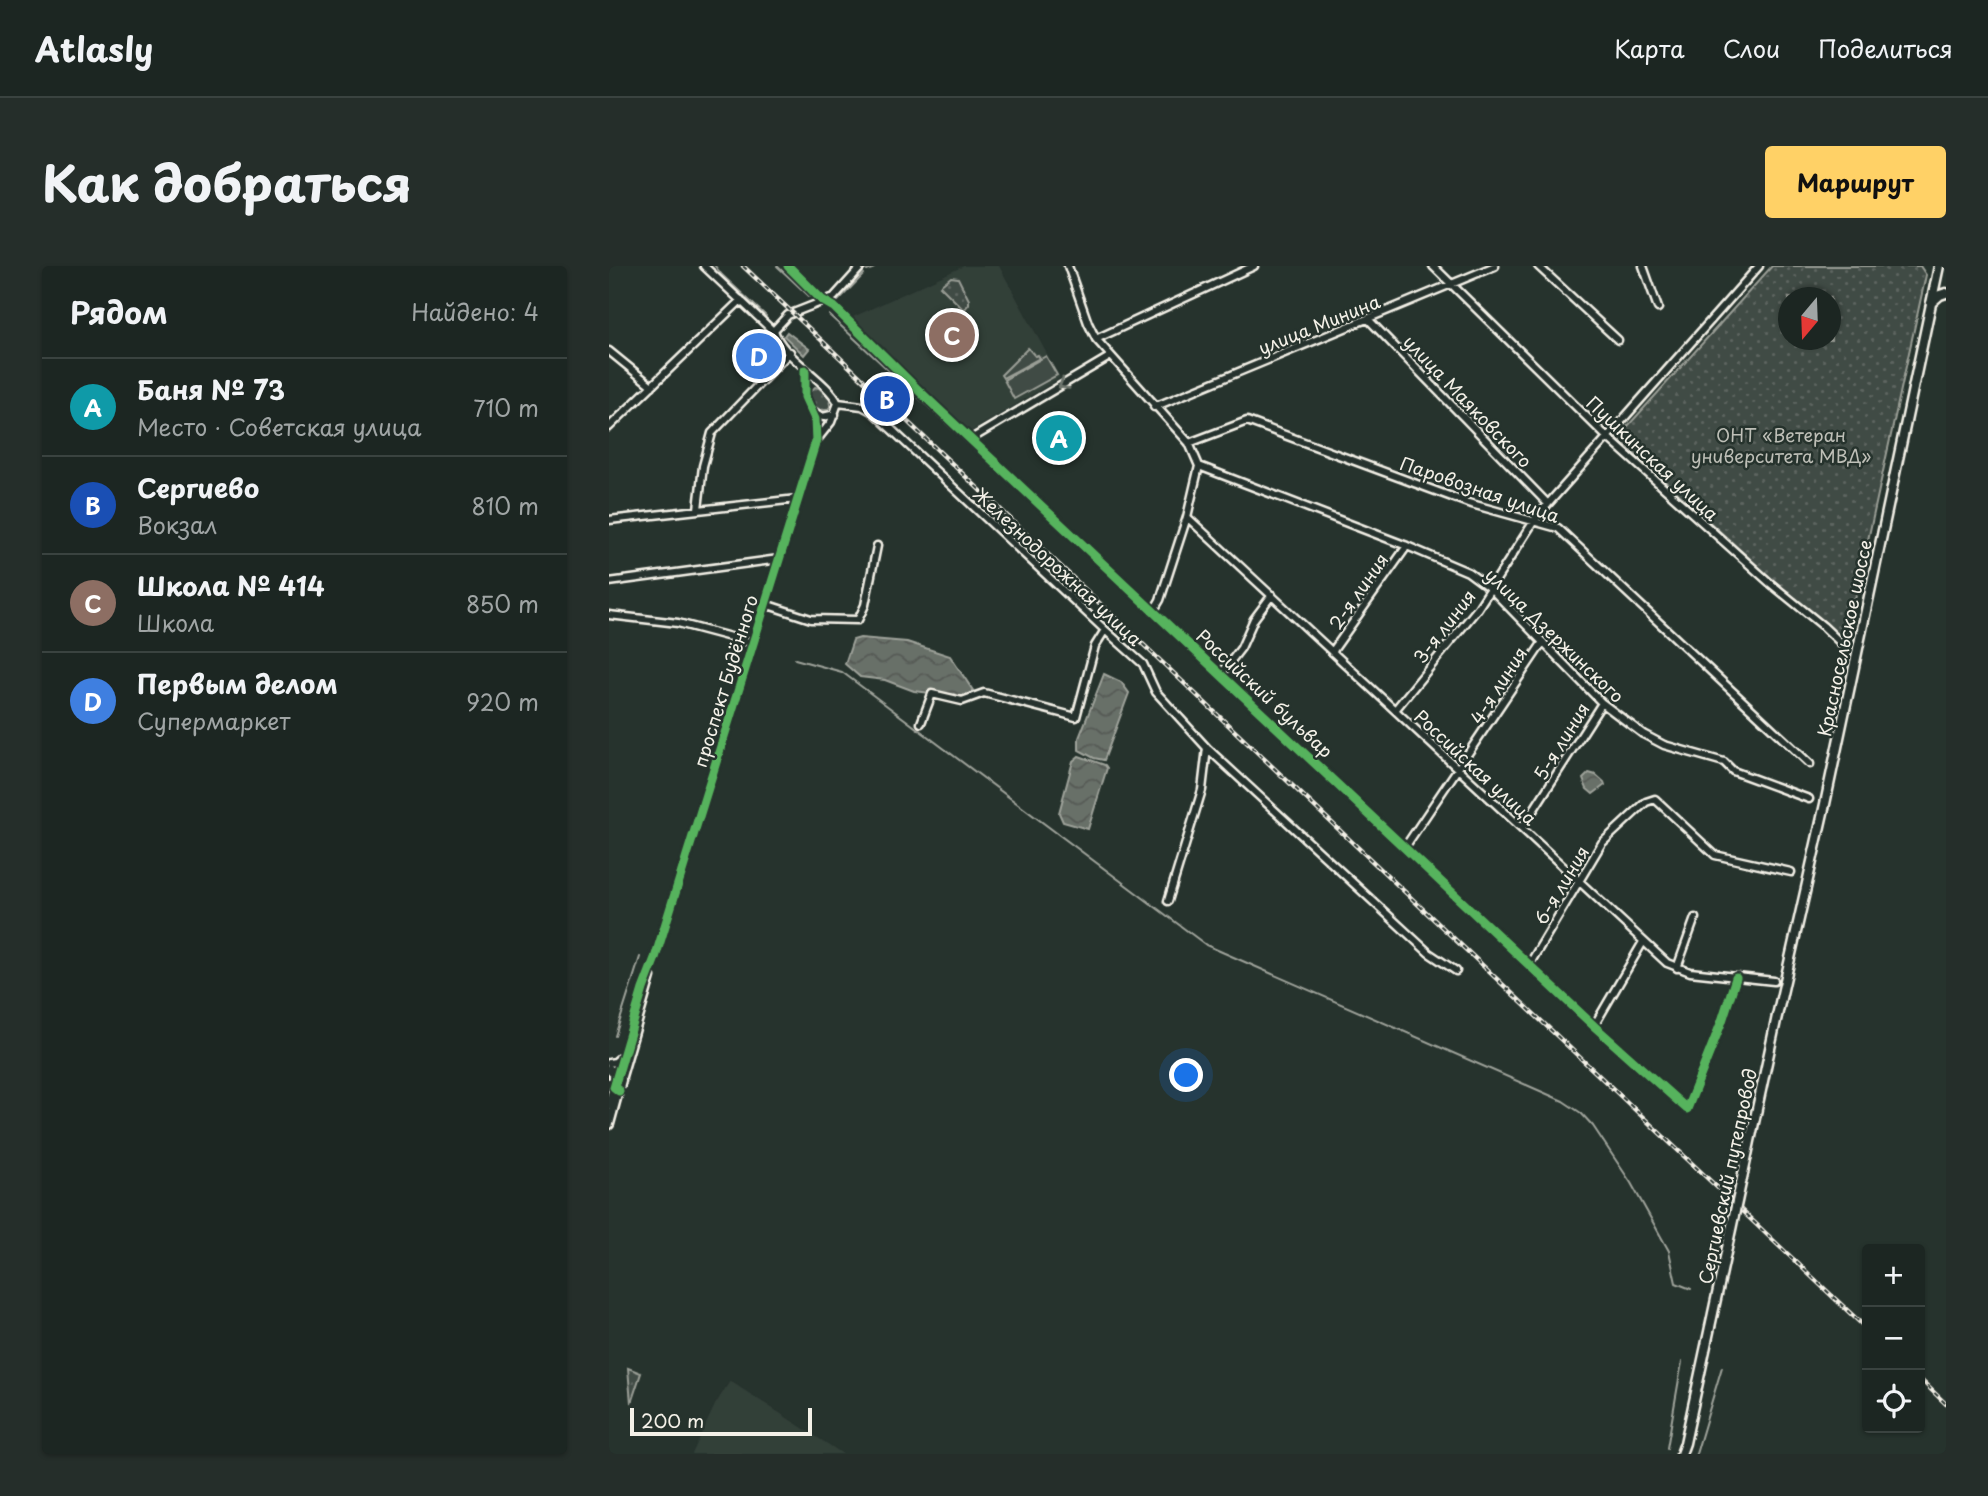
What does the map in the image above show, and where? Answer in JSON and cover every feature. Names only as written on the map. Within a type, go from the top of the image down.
[{"type":"main road","points":[[1939,266],[1946,277]]},
{"type":"main road","name":"Красносельское шоссе","points":[[1777,1016],[1825,804],[1939,266]]},
{"type":"main road","points":[[1931,303],[1946,293]]},
{"type":"main road","name":"Сергиевский путепровод","points":[[1681,1454],[1777,1016]]},
{"type":"main road","points":[[609,1069],[619,1078]]},
{"type":"main road","name":"проспект Будённого","points":[[609,1104],[619,1078]]},
{"type":"main road","name":"проспект Будённого","points":[[609,1124],[614,1087]]},
{"type":"street","points":[[704,266],[775,334],[805,370],[835,396],[838,403],[835,414],[823,417],[813,412],[806,400],[805,370]]},
{"type":"street","name":"Российский бульвар","points":[[788,266],[1594,1026],[1687,1109],[1722,1021],[1735,978]]},
{"type":"street","points":[[775,334],[777,325],[788,315],[834,297],[862,266]]},
{"type":"street","points":[[1096,339],[1254,266]]},
{"type":"street","name":"Пушкинская улица","points":[[1433,266],[1607,437],[1843,645]]},
{"type":"street","name":"улица Минина","points":[[1154,407],[1495,266]]},
{"type":"street","points":[[1538,266],[1618,340]]},
{"type":"street","points":[[1643,266],[1658,309]]},
{"type":"street","name":"3-я линия","points":[[1395,710],[1491,589],[1534,521],[1759,266]]},
{"type":"street","points":[[1070,267],[1096,339],[1189,443],[1199,466],[1187,517],[1160,600],[1154,610]]},
{"type":"street","points":[[609,426],[741,300]]},
{"type":"street","name":"улица Маяковского","points":[[1368,318],[1548,504]]},
{"type":"street","points":[[609,351],[652,386]]},
{"type":"street","points":[[698,509],[703,466],[712,433],[790,352]]},
{"type":"street","points":[[971,439],[1111,356]]},
{"type":"street","points":[[806,390],[813,384],[822,383]]},
{"type":"street","name":"Железнодорожная улица","points":[[838,403],[862,405],[873,412],[1143,664],[1156,692],[1207,748],[1429,953],[1456,971]]},
{"type":"street","name":"проспект Будённого","points":[[813,412],[816,441]]},
{"type":"street","name":"проспект Будённого","points":[[619,1078],[797,499],[816,441],[835,414]]},
{"type":"street","name":"Паровозная улица","points":[[1189,443],[1247,421],[1468,503],[1558,528],[1810,764]]},
{"type":"street","name":"улица Дзержинского","points":[[1199,466],[1468,572],[1491,589],[1602,703],[1643,734],[1664,745],[1724,762],[1733,771],[1809,799]]},
{"type":"street","points":[[609,520],[797,499]]},
{"type":"street","name":"Российская улица","points":[[1187,517],[1667,963],[1677,968],[1735,978],[1773,981]]},
{"type":"street","points":[[765,604],[811,619],[858,620],[865,606],[877,546]]},
{"type":"street","name":"2-я линия","points":[[1332,652],[1407,546]]},
{"type":"street","points":[[609,582],[779,559]]},
{"type":"street","points":[[1221,674],[1241,648],[1254,619],[1272,594]]},
{"type":"street","points":[[609,615],[678,623],[753,643]]},
{"type":"street","points":[[921,723],[932,694],[962,701],[984,693],[1076,717],[1095,646],[1105,630]]},
{"type":"street","name":"4-я линия","points":[[1405,847],[1543,642]]},
{"type":"street","name":"5-я линия","points":[[1522,828],[1602,703]]},
{"type":"street","points":[[1168,901],[1202,790],[1207,748]]},
{"type":"street","name":"6-я линия","points":[[1529,965],[1602,843],[1646,803],[1655,799],[1715,855],[1791,873]]},
{"type":"street","points":[[1677,968],[1695,918]]},
{"type":"street","points":[[1594,1026],[1643,943]]},
{"type":"street","name":"проспект Будённого","points":[[619,1078],[623,1054],[655,958]]},
{"type":"street","points":[[609,1063],[615,1062],[623,1054]]},
{"type":"shaded area","points":[[964,266],[999,266],[1060,378],[970,432],[851,318]]},
{"type":"shaded area","points":[[730,1381],[843,1454],[692,1454],[715,1405]]},
{"type":"green space","name":"ОНТ «Ветеран университета МВД»","points":[[1772,266],[1920,266],[1926,275],[1845,645],[1617,438]]},
{"type":"green space","points":[[951,277],[958,278],[969,300],[964,310],[940,286]]},
{"type":"green space","points":[[1028,348],[1040,358],[1003,378],[1001,375]]},
{"type":"green space","points":[[1046,356],[1057,375],[1014,399],[1004,380]]},
{"type":"green space","points":[[815,387],[830,398],[830,407],[827,410],[820,410],[812,404],[809,393]]},
{"type":"green space","points":[[628,1368],[641,1373],[631,1403]]},
{"type":"water","points":[[787,332],[809,349],[804,355],[784,336]]},
{"type":"water","points":[[860,638],[907,642],[950,656],[974,692],[966,697],[914,691],[885,680],[860,677],[845,664],[853,640]]},
{"type":"water","points":[[1104,674],[1121,682],[1129,693],[1104,760],[1079,750],[1079,738]]},
{"type":"water","points":[[1079,756],[1107,768],[1088,829],[1063,822],[1059,813],[1073,761]]},
{"type":"water","points":[[1589,773],[1596,775],[1605,785],[1593,794],[1587,789],[1583,779]]},
{"type":"waterway","points":[[715,266],[766,316]]},
{"type":"waterway","points":[[777,266],[810,297]]},
{"type":"waterway","points":[[867,271],[874,268]]},
{"type":"waterway","points":[[837,302],[864,274]]},
{"type":"waterway","points":[[829,315],[1130,594]]},
{"type":"waterway","points":[[795,659],[842,672],[1206,945],[1563,1101],[1581,1113],[1593,1126],[1631,1183],[1669,1251],[1676,1283],[1691,1289]]},
{"type":"waterway","points":[[615,1036],[640,957]]},
{"type":"waterway","points":[[1667,1448],[1682,1362]]},
{"type":"waterway","points":[[1696,1454],[1722,1367]]},
{"type":"railway","points":[[743,266],[1862,1324]]},
{"type":"railway","points":[[1925,1384],[1946,1404]]},
{"type":"cycle path","points":[[788,266],[1594,1026],[1687,1109],[1736,978]]},
{"type":"cycle path","points":[[619,1091],[614,1087],[643,989],[655,958],[816,441],[815,419],[805,397],[805,370]]},
{"type":"place","name":"Школа № 414","points":[[952,335]]},
{"type":"place","name":"Первым делом","points":[[759,356]]},
{"type":"place","name":"Сергиево","points":[[887,399]]},
{"type":"place","name":"Баня № 73","points":[[1059,438]]}]
